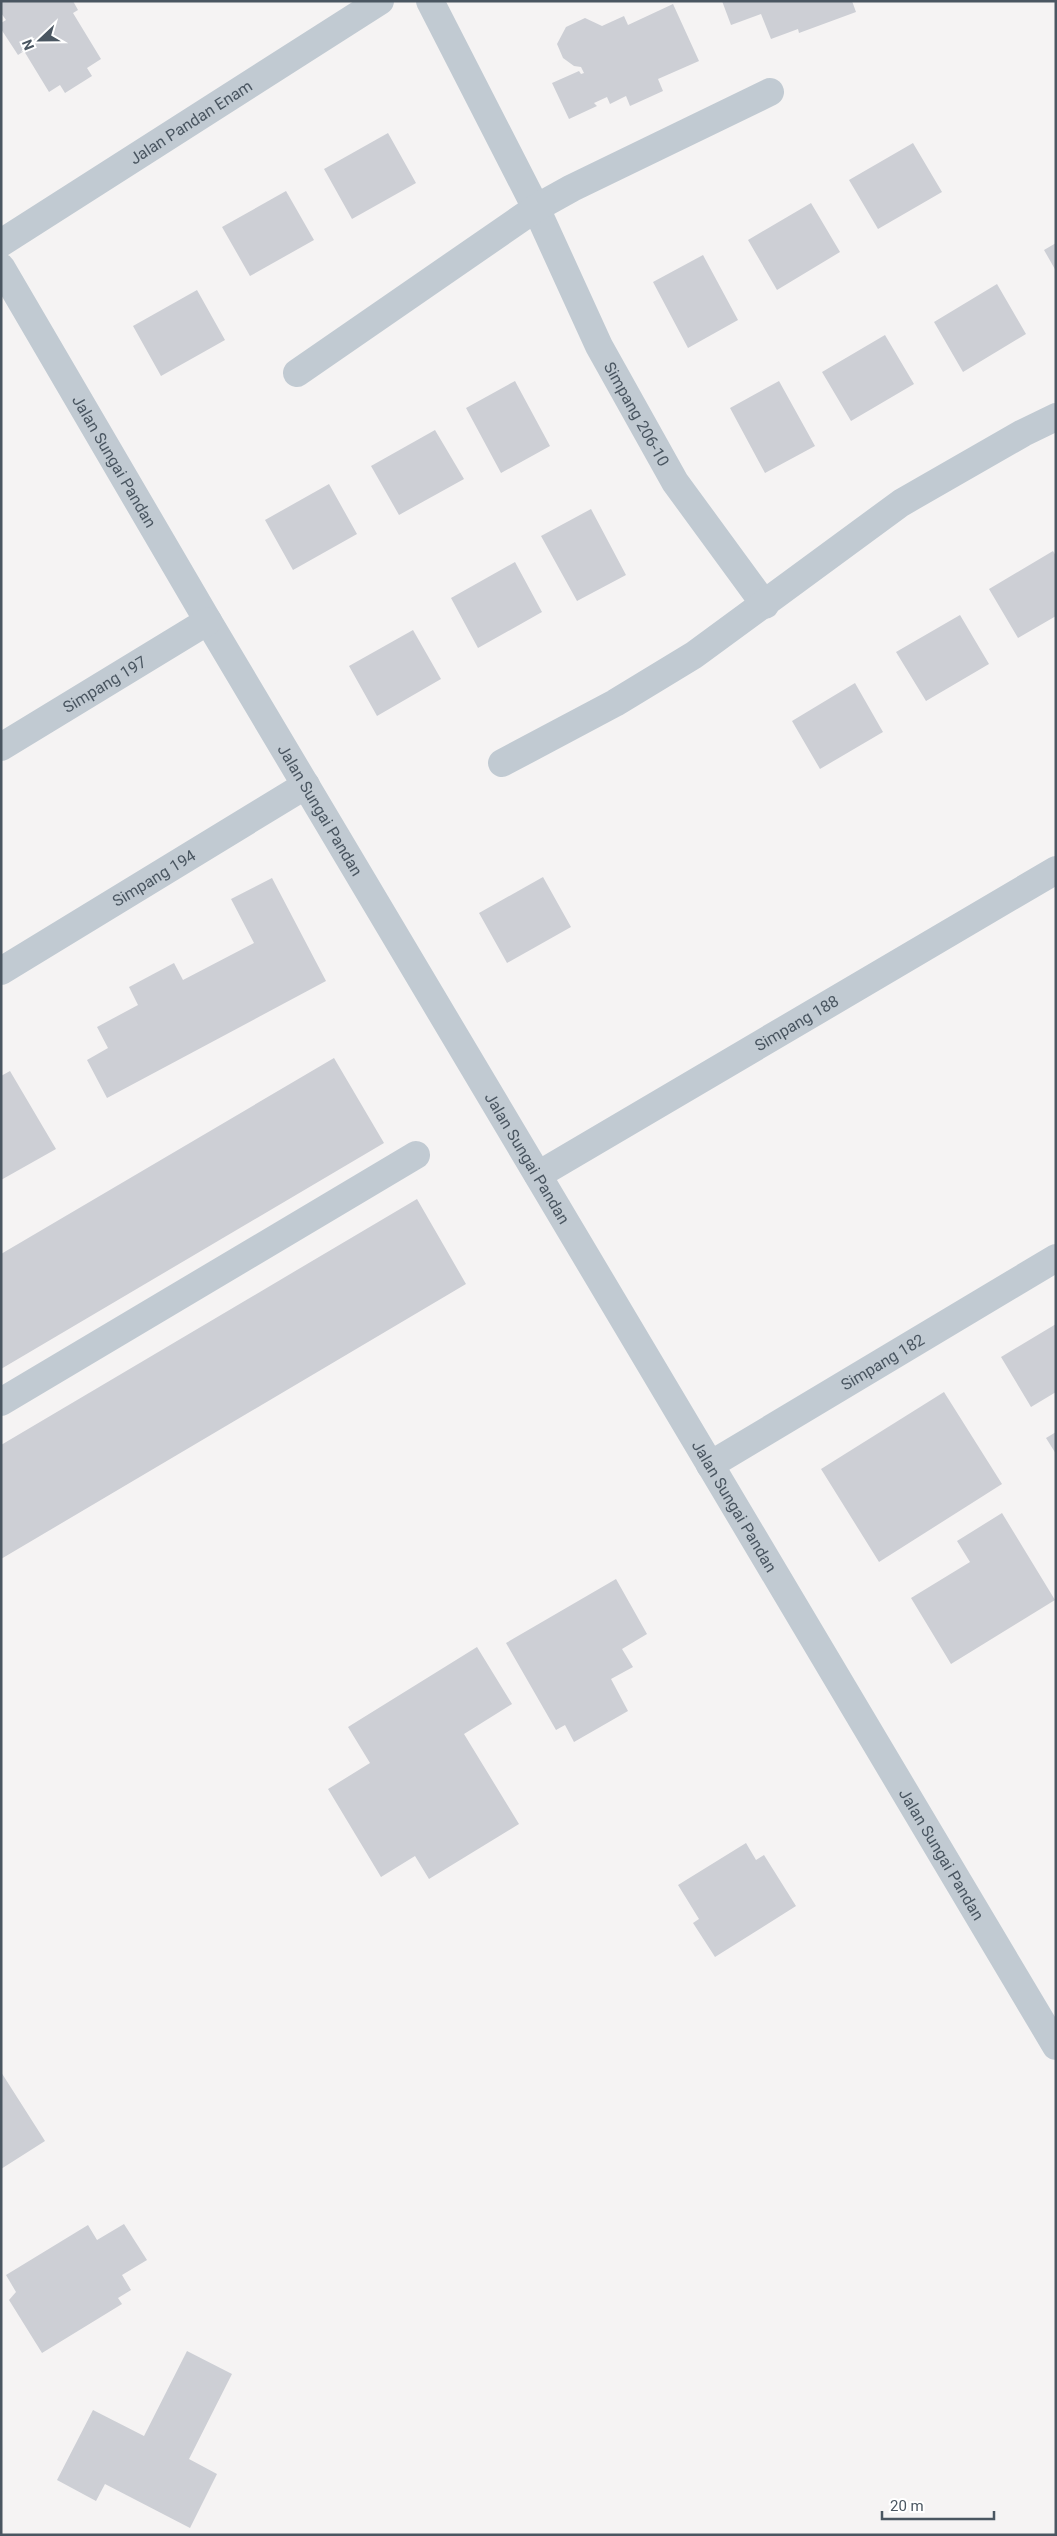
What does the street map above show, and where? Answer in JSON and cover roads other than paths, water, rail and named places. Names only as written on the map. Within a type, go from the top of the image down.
[{"type":"street","name":"Jalan Pandan Enam","points":[[1,243],[380,1]]},
{"type":"street","name":"Simpang 206-10","points":[[430,1],[536,208],[599,346],[675,482],[765,604]]},
{"type":"street","points":[[297,374],[536,208],[572,188],[770,92]]},
{"type":"street","name":"Jalan Sungai Pandan","points":[[1,267],[208,621],[1056,2046]]},
{"type":"street","points":[[502,762],[615,703],[694,655],[901,503],[1023,433],[1056,417]]},
{"type":"street","name":"Simpang 197","points":[[1,747],[208,621]]},
{"type":"street","name":"Simpang 194","points":[[1,971],[306,785]]},
{"type":"street","name":"Simpang 188","points":[[538,1175],[1056,870]]},
{"type":"street","points":[[1,1402],[416,1155]]},
{"type":"street","name":"Simpang 182","points":[[710,1465],[1056,1258]]}]
